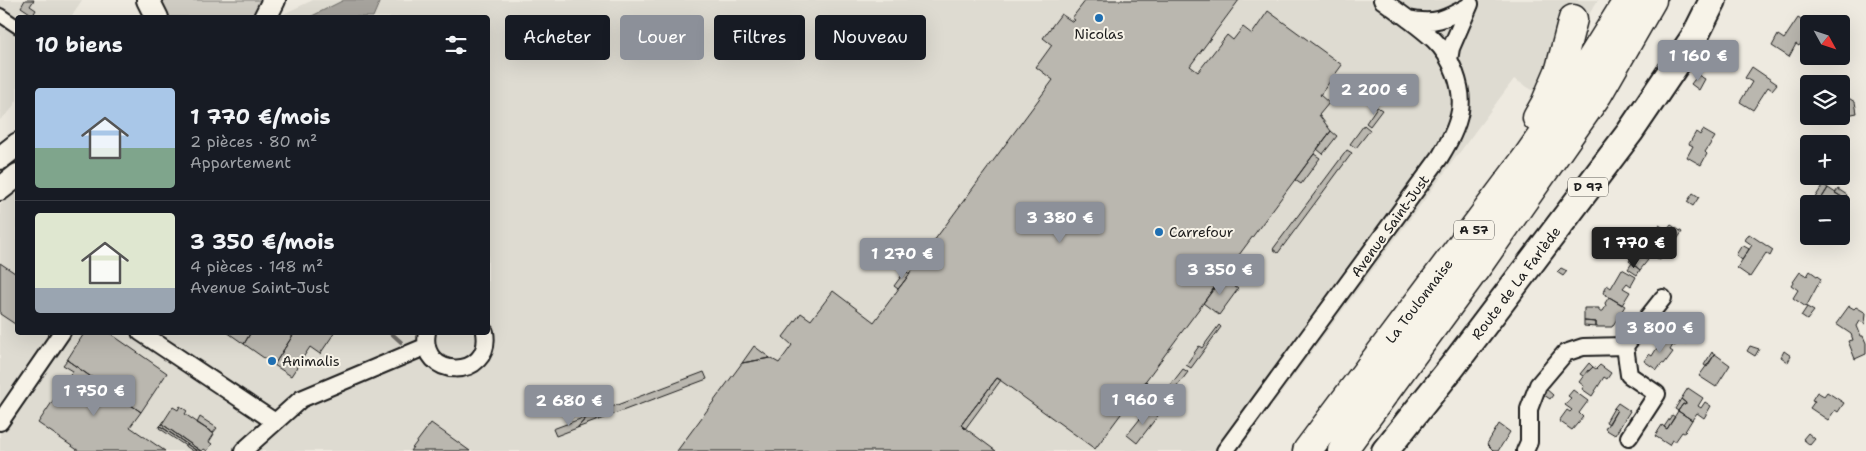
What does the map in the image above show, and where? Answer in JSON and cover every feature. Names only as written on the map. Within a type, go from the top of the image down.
[{"type":"highway","name":"La Toulonnaise","points":[[1307,451],[1493,204],[1557,114],[1628,0]]},
{"type":"highway","name":"La Toulonnaise","points":[[1342,451],[1479,264],[1587,109],[1652,0]]},
{"type":"highway","points":[[1392,336],[1502,173],[1545,104],[1560,69],[1573,19]]},
{"type":"main road","points":[[139,15],[147,0]]},
{"type":"main road","points":[[147,0],[155,15]]},
{"type":"main road","name":"Route de La Farlède","points":[[1385,451],[1452,367],[1630,132],[1695,36],[1713,0]]},
{"type":"main road","points":[[0,158],[15,146]]},
{"type":"main road","points":[[0,189],[15,177]]},
{"type":"main road","name":"Route de La Farlède","points":[[1396,451],[1452,367]]},
{"type":"street","name":"Avenue Saint-Just","points":[[1224,451],[1434,165],[1452,136],[1460,110],[1458,81],[1449,60],[1435,41],[1382,0]]},
{"type":"street","points":[[1408,19],[1423,23],[1434,22],[1446,18],[1470,3]]},
{"type":"street","points":[[1449,60],[1451,48],[1470,3]]},
{"type":"street","points":[[0,15],[15,25]]},
{"type":"street","points":[[1629,437],[1657,394],[1629,375],[1625,346],[1663,298]]},
{"type":"street","points":[[0,422],[60,335]]},
{"type":"street","points":[[144,335],[275,422]]},
{"type":"street","points":[[243,451],[300,399],[427,336],[430,353],[441,365],[457,369],[473,364],[480,357],[486,340],[485,335]]},
{"type":"street","points":[[1524,451],[1529,442],[1529,409],[1538,385],[1566,353],[1583,347],[1625,346]]},
{"type":"shaded area","points":[[0,0],[82,0],[72,15],[15,15],[15,103],[0,120]]},
{"type":"shaded area","points":[[158,0],[263,0],[254,15],[168,15]]},
{"type":"shaded area","points":[[313,0],[1598,0],[1539,94],[1514,79],[1238,451],[0,451],[0,205],[15,193],[15,335],[490,335],[490,15],[281,15]]},
{"type":"shaded area","points":[[344,0],[378,0],[379,3],[374,15],[314,15]]},
{"type":"building","points":[[25,0],[34,0],[30,6],[36,10],[33,15],[21,7]]},
{"type":"building","points":[[1086,0],[1239,0],[1190,66],[1198,72],[1227,35],[1233,40],[1243,27],[1252,34],[1268,11],[1342,65],[1320,95],[1329,103],[1319,115],[1331,131],[1095,449],[997,378],[961,425],[996,451],[677,451],[742,363],[770,358],[779,363],[792,345],[783,337],[801,313],[811,320],[833,291],[874,322],[1053,80],[1036,67],[1052,45],[1043,38],[1061,14],[1073,22],[1075,20],[1072,18]]},
{"type":"building","points":[[1798,18],[1800,19],[1800,45],[1799,46],[1796,44],[1789,57],[1772,46],[1778,35],[1784,39]]},
{"type":"building","points":[[1752,67],[1777,84],[1772,90],[1768,87],[1753,110],[1740,102],[1752,82],[1745,78]]},
{"type":"building","points":[[1698,75],[1705,79],[1699,90],[1691,84]]},
{"type":"building","points":[[1850,99],[1855,102],[1857,113],[1850,114]]},
{"type":"building","points":[[1377,107],[1382,110],[1370,126],[1366,123]]},
{"type":"building","points":[[1364,125],[1370,130],[1356,148],[1350,144]]},
{"type":"building","points":[[1703,130],[1715,137],[1705,152],[1707,154],[1701,165],[1687,157],[1693,146],[1689,144],[1696,132],[1700,135]]},
{"type":"building","points":[[1331,131],[1337,136],[1323,154],[1317,149]]},
{"type":"building","points":[[1347,150],[1352,153],[1278,253],[1273,249]]},
{"type":"building","points":[[1314,154],[1320,158],[1301,184],[1295,180]]},
{"type":"building","points":[[1823,185],[1828,188],[1824,195],[1817,195]]},
{"type":"building","points":[[1828,188],[1839,195],[1824,195]]},
{"type":"building","points":[[1838,189],[1847,195],[1838,195],[1835,193]]},
{"type":"building","points":[[1693,193],[1699,197],[1693,206],[1687,202]]},
{"type":"building","points":[[1659,225],[1667,230],[1671,225],[1682,232],[1672,247],[1669,245],[1664,254],[1647,243]]},
{"type":"building","points":[[1749,234],[1773,250],[1770,256],[1766,253],[1750,277],[1737,268],[1752,245],[1745,240]]},
{"type":"building","points":[[1742,245],[1749,249],[1742,260],[1736,255]]},
{"type":"building","points":[[1651,246],[1664,254],[1660,260],[1647,252]]},
{"type":"building","points":[[1637,252],[1648,260],[1640,270],[1629,261]]},
{"type":"building","points":[[0,263],[15,273],[15,324],[0,314]]},
{"type":"building","points":[[1632,263],[1640,270],[1637,275],[1628,269]]},
{"type":"building","points":[[1561,268],[1567,271],[1563,276],[1557,272]]},
{"type":"building","points":[[1622,269],[1636,277],[1631,286],[1627,283],[1623,288],[1630,292],[1622,305],[1603,293],[1607,285],[1611,288]]},
{"type":"building","points":[[905,271],[910,274],[898,289],[894,286]]},
{"type":"building","points":[[1810,271],[1821,279],[1806,307],[1793,298],[1798,290],[1791,285],[1800,272],[1807,276]]},
{"type":"building","points":[[1222,277],[1238,289],[1219,315],[1203,303]]},
{"type":"building","points":[[1609,297],[1625,306],[1612,327],[1596,327],[1596,322],[1584,321],[1584,308],[1599,308],[1599,311],[1603,311]]},
{"type":"building","points":[[1849,306],[1854,309],[1856,307],[1866,313],[1865,324],[1860,321],[1857,326],[1866,343],[1866,354],[1855,359],[1848,341],[1853,340],[1851,334],[1836,324]]},
{"type":"building","points":[[1807,307],[1814,311],[1807,320],[1801,316]]},
{"type":"building","points":[[1684,316],[1699,325],[1686,344],[1679,339],[1675,346],[1663,338],[1667,332],[1671,334]]},
{"type":"building","points":[[1584,321],[1596,322],[1596,327],[1584,326]]},
{"type":"building","points":[[1671,322],[1676,326],[1671,334],[1666,331]]},
{"type":"building","points":[[1219,325],[1221,327],[1191,368],[1186,365],[1199,346],[1202,348]]},
{"type":"building","points":[[83,335],[112,335],[167,373],[141,412],[67,360]]},
{"type":"building","points":[[231,335],[249,335],[244,344]]},
{"type":"building","points":[[249,335],[293,335],[274,365],[244,344]]},
{"type":"building","points":[[293,335],[333,335],[320,354],[310,347],[291,376],[274,365]]},
{"type":"building","points":[[1661,336],[1673,345],[1670,350],[1673,352],[1657,370],[1644,361],[1649,354],[1652,356],[1660,343],[1657,342]]},
{"type":"building","points":[[754,346],[770,358],[742,363]]},
{"type":"building","points":[[1750,346],[1759,349],[1755,356],[1747,351]]},
{"type":"building","points":[[1784,351],[1791,356],[1788,362],[1781,357]]},
{"type":"building","points":[[1712,352],[1715,354],[1707,367],[1704,365]]},
{"type":"building","points":[[1715,354],[1730,365],[1716,387],[1699,376]]},
{"type":"building","points":[[67,360],[141,412],[130,427],[165,451],[79,451],[38,423],[73,371],[63,365]]},
{"type":"building","points":[[1589,363],[1593,367],[1583,376],[1580,374]]},
{"type":"building","points":[[1600,365],[1611,373],[1607,379],[1604,377],[1592,396],[1582,389],[1584,386],[1579,382],[1588,370],[1593,367],[1596,369]]},
{"type":"building","points":[[1183,369],[1188,372],[1160,409],[1155,405]]},
{"type":"building","points":[[704,372],[707,379],[577,428],[588,416]]},
{"type":"building","points":[[997,378],[1001,380],[965,429],[961,425]]},
{"type":"building","points":[[1146,381],[1154,390],[1143,400],[1136,394]]},
{"type":"building","points":[[1545,388],[1553,395],[1550,399],[1541,393]]},
{"type":"building","points":[[1688,388],[1703,398],[1698,406],[1701,408],[1705,402],[1711,406],[1704,418],[1697,413],[1692,420],[1678,411],[1686,403],[1681,399]]},
{"type":"building","points":[[1573,390],[1588,401],[1579,413],[1583,417],[1572,430],[1559,421],[1567,410],[1570,412],[1572,410],[1565,405],[1571,398],[1568,396]]},
{"type":"building","points":[[1817,392],[1824,396],[1827,392],[1844,403],[1838,412],[1835,410],[1828,420],[1810,408],[1815,401],[1812,400]]},
{"type":"building","points":[[1681,399],[1686,403],[1678,411],[1675,409]]},
{"type":"building","points":[[1618,403],[1630,411],[1615,435],[1605,429],[1617,410],[1614,408]]},
{"type":"building","points":[[180,406],[187,411],[185,414],[214,434],[209,442],[212,444],[207,451],[204,449],[201,451],[162,424],[173,407],[178,410]]},
{"type":"building","points":[[1614,408],[1617,410],[1609,424],[1606,422]]},
{"type":"building","points":[[1157,410],[1160,413],[1137,443],[1127,435],[1144,414]]},
{"type":"building","points":[[1678,411],[1692,420],[1684,433],[1682,432],[1675,442],[1672,440],[1669,445],[1655,436],[1662,425],[1667,429]]},
{"type":"building","points":[[1672,415],[1675,417],[1667,429],[1664,427]]},
{"type":"building","points":[[588,416],[577,428],[556,436],[553,429]]},
{"type":"building","points":[[200,417],[217,428],[213,433],[197,423]]},
{"type":"building","points":[[431,423],[470,451],[410,451]]},
{"type":"building","points":[[162,424],[201,451],[197,451],[160,426]]},
{"type":"building","points":[[1499,424],[1510,432],[1498,451],[1492,451],[1487,444]]},
{"type":"building","points":[[160,426],[197,451],[193,451],[159,428]]},
{"type":"building","points":[[1808,433],[1815,439],[1810,445],[1803,439]]},
{"type":"waterway","points":[[393,335],[401,342]]},
{"type":"place","name":"Nicolas","points":[[1099,18]]},
{"type":"place","name":"Carrefour","points":[[1159,232]]},
{"type":"place","name":"Animalis","points":[[272,361]]}]
